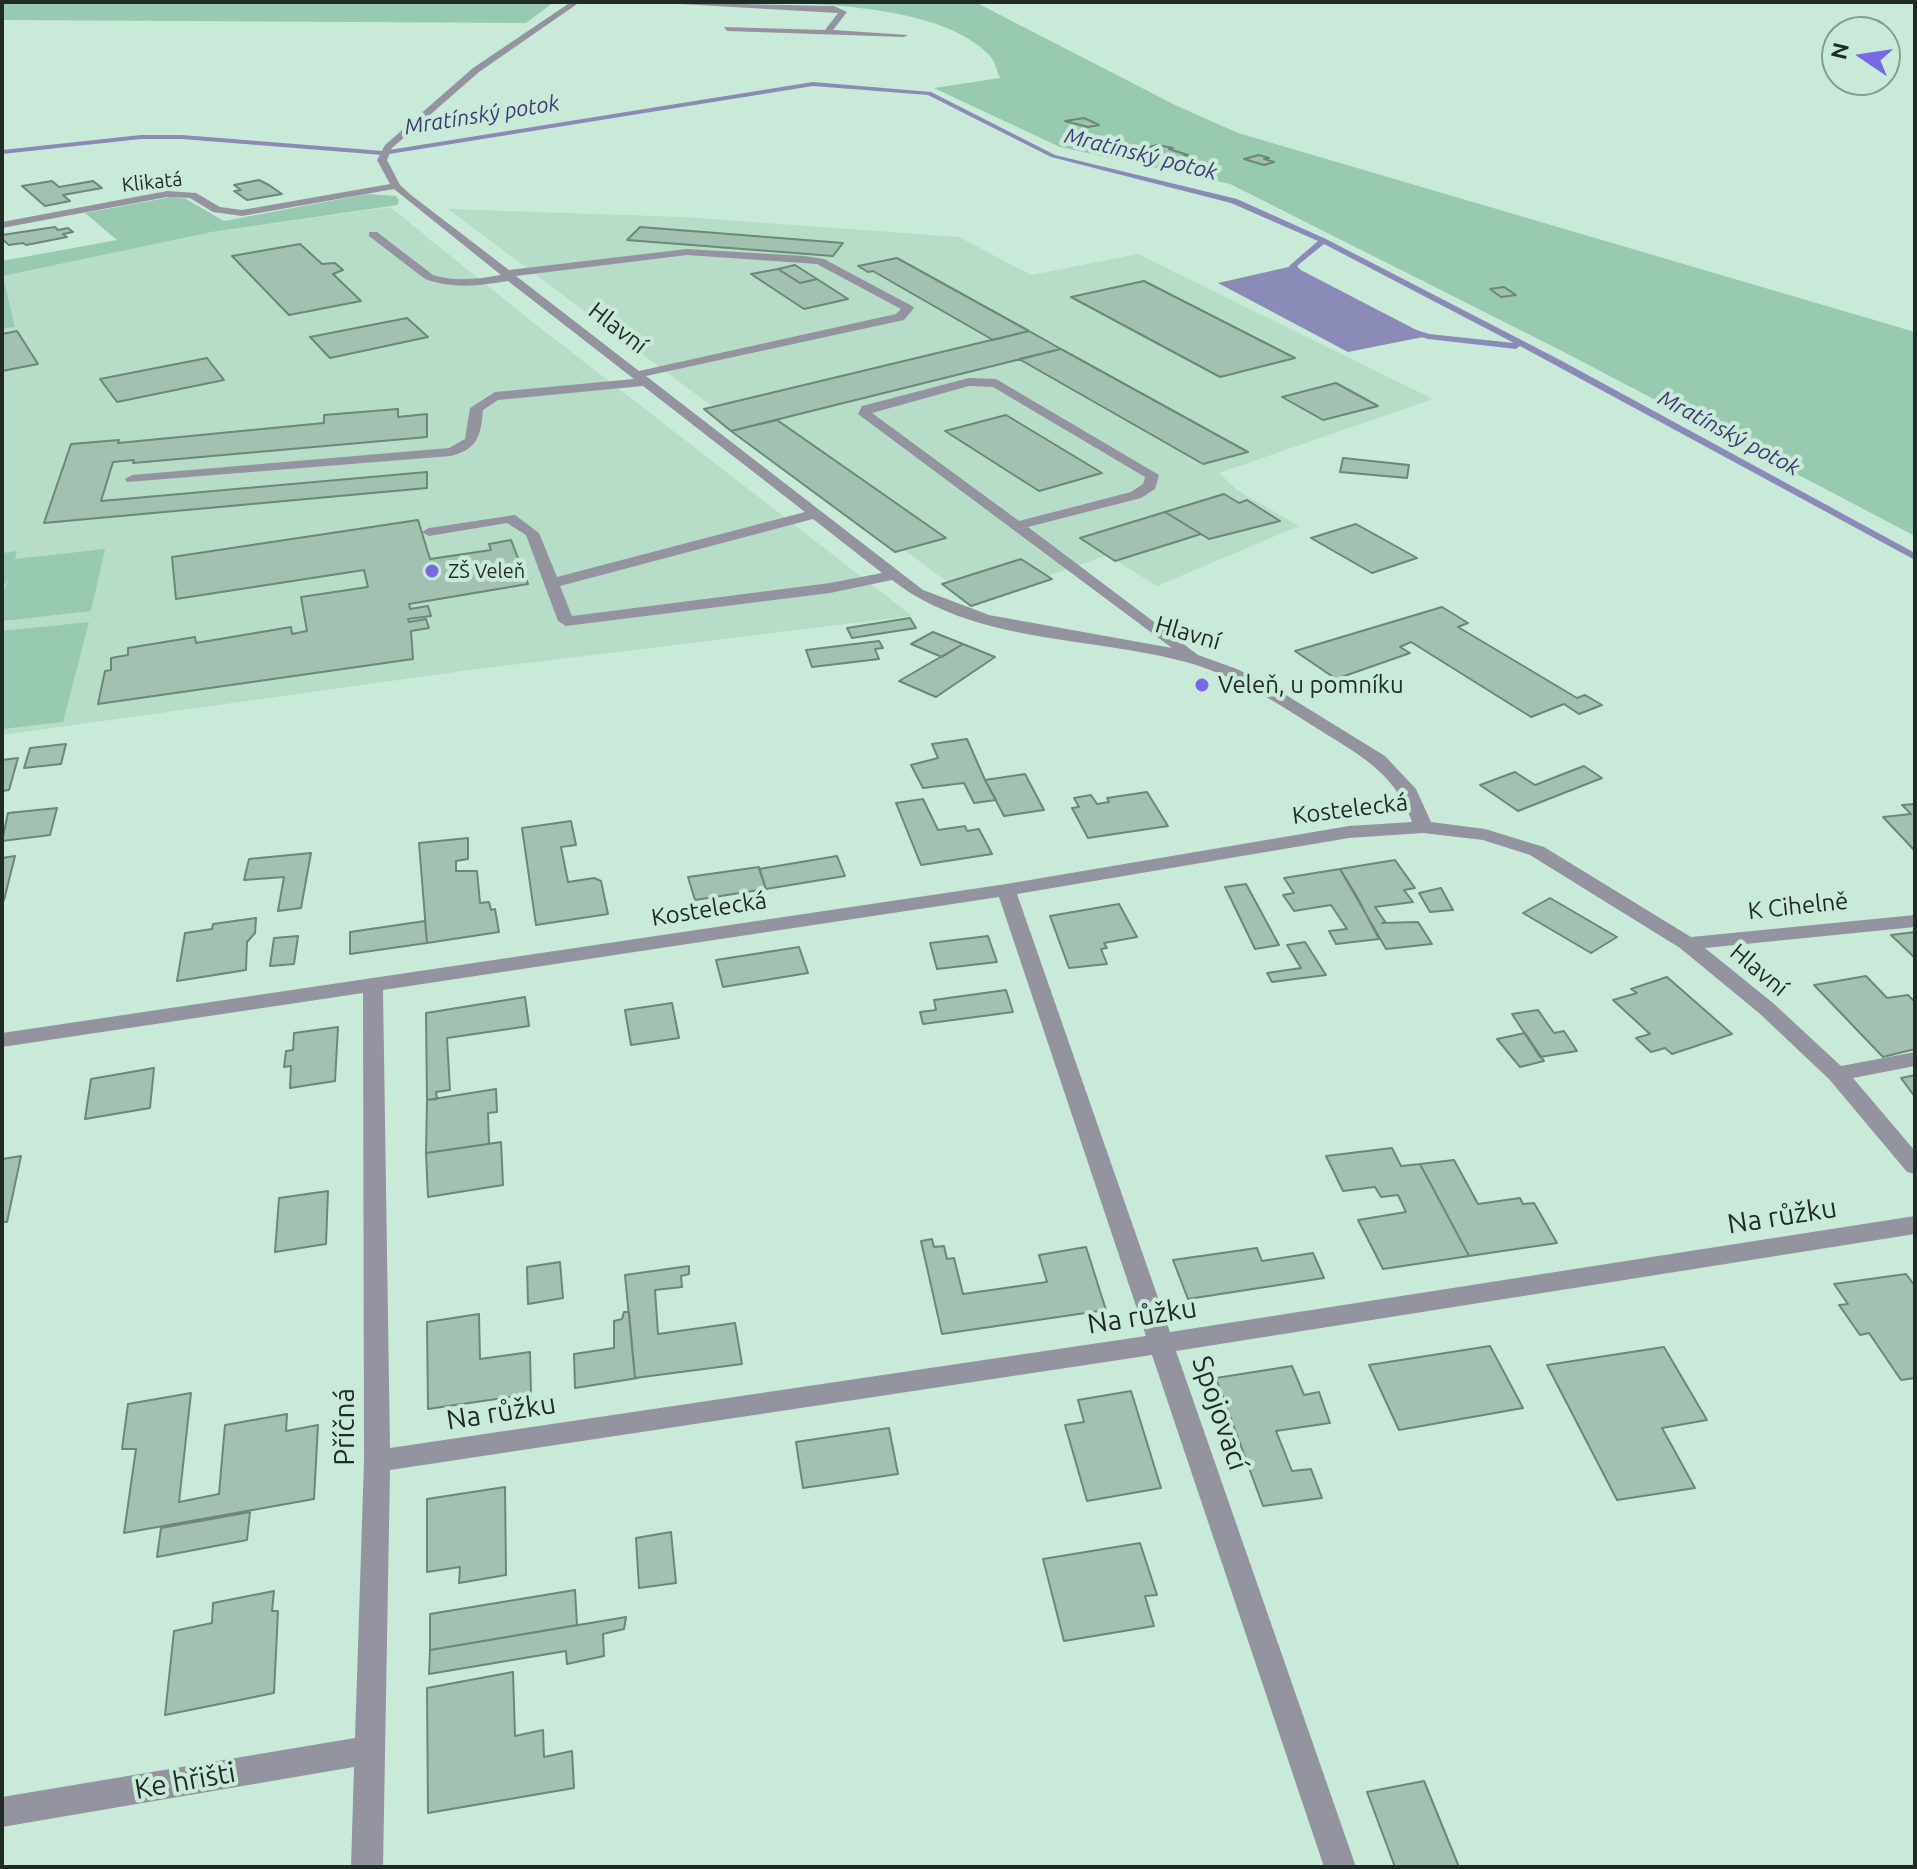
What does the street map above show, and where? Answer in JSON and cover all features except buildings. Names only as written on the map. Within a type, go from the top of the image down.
[{"type":"street","points":[[401,192],[382,160],[388,147],[476,70],[576,2]]},
{"type":"street","points":[[650,2],[834,8],[843,12],[827,32]]},
{"type":"street","points":[[727,29],[904,35]]},
{"type":"street","name":"Klikatá","points":[[2,225],[167,194],[192,195],[217,210],[242,213],[401,192]]},
{"type":"street","name":"Hlavní","points":[[401,192],[893,575],[933,601],[986,619],[1197,659],[1246,681],[1372,755],[1406,784],[1416,801],[1423,827],[1485,835],[1537,851],[1687,944],[1766,1008],[1837,1074],[1915,1166]]},
{"type":"street","points":[[132,479],[451,452],[467,447],[473,440],[477,408],[495,396],[640,378],[900,317],[908,308],[820,261],[687,252],[507,275],[472,284],[439,281],[429,277],[373,234]]},
{"type":"street","points":[[1015,526],[1136,495],[1150,486],[1152,475],[996,383],[969,382],[867,409],[865,414],[1015,526],[1197,659]]},
{"type":"street","points":[[552,583],[814,514]]},
{"type":"street","points":[[429,532],[510,518],[532,533],[566,621],[830,588],[893,575]]},
{"type":"street","name":"Kostelecká","points":[[2,1040],[1006,890],[1349,832],[1423,827]]},
{"type":"street","name":"Spojovací","points":[[1006,890],[1340,1867]]},
{"type":"street","name":"K Cihelně","points":[[1687,944],[1915,921]]},
{"type":"street","name":"Příčná","points":[[367,1867],[377,1461],[373,986]]},
{"type":"street","points":[[1837,1074],[1915,1059]]},
{"type":"street","name":"Na růžku","points":[[377,1461],[1163,1343],[1915,1225]]},
{"type":"street","name":"Ke hřišti","points":[[2,1812],[368,1750]]},
{"type":"shaded area","points":[[2,2],[554,2],[526,23],[2,20]]},
{"type":"shaded area","points":[[765,2],[975,2],[1175,105],[1238,133],[1915,332],[1915,536],[1562,351],[1230,184],[1060,147],[934,88],[1000,78],[990,56],[970,40],[945,27],[884,11]]},
{"type":"shaded area","points":[[367,194],[396,196],[398,205],[212,232],[3,276],[15,327],[2,329],[2,261],[117,240],[85,213],[171,197],[186,199],[224,221]]},
{"type":"shaded area","points":[[390,207],[534,323],[912,616],[470,670],[2,735],[2,590],[17,552],[2,553],[2,329],[15,326],[3,276],[212,232]]},
{"type":"shaded area","points":[[448,209],[684,217],[959,237],[1031,275],[1138,254],[1433,399],[1219,473],[1237,490],[1299,526],[1157,586],[1107,555],[974,602]]},
{"type":"shaded area","points":[[105,549],[91,611],[2,621],[2,597],[9,576],[2,590],[2,553],[17,551],[15,559]]},
{"type":"shaded area","points":[[89,622],[63,722],[2,729],[2,631]]},
{"type":"water","points":[[1293,266],[1428,336],[1348,352],[1218,283]]},
{"type":"waterway","name":"Mratínský potok","points":[[2,152],[141,137],[182,137],[383,153],[813,84],[929,93],[1053,156],[1234,201],[1323,241]]},
{"type":"waterway","points":[[1305,280],[1293,266],[1323,241]]},
{"type":"waterway","name":"Mratínský potok","points":[[1323,241],[1559,363],[1915,557]]},
{"type":"waterway","points":[[1410,331],[1428,336],[1516,346]]},
{"type":"place","name":"ZŠ Veleň","points":[[432,571]]},
{"type":"place","name":"Veleň, u pomníku","points":[[1202,685]]}]
